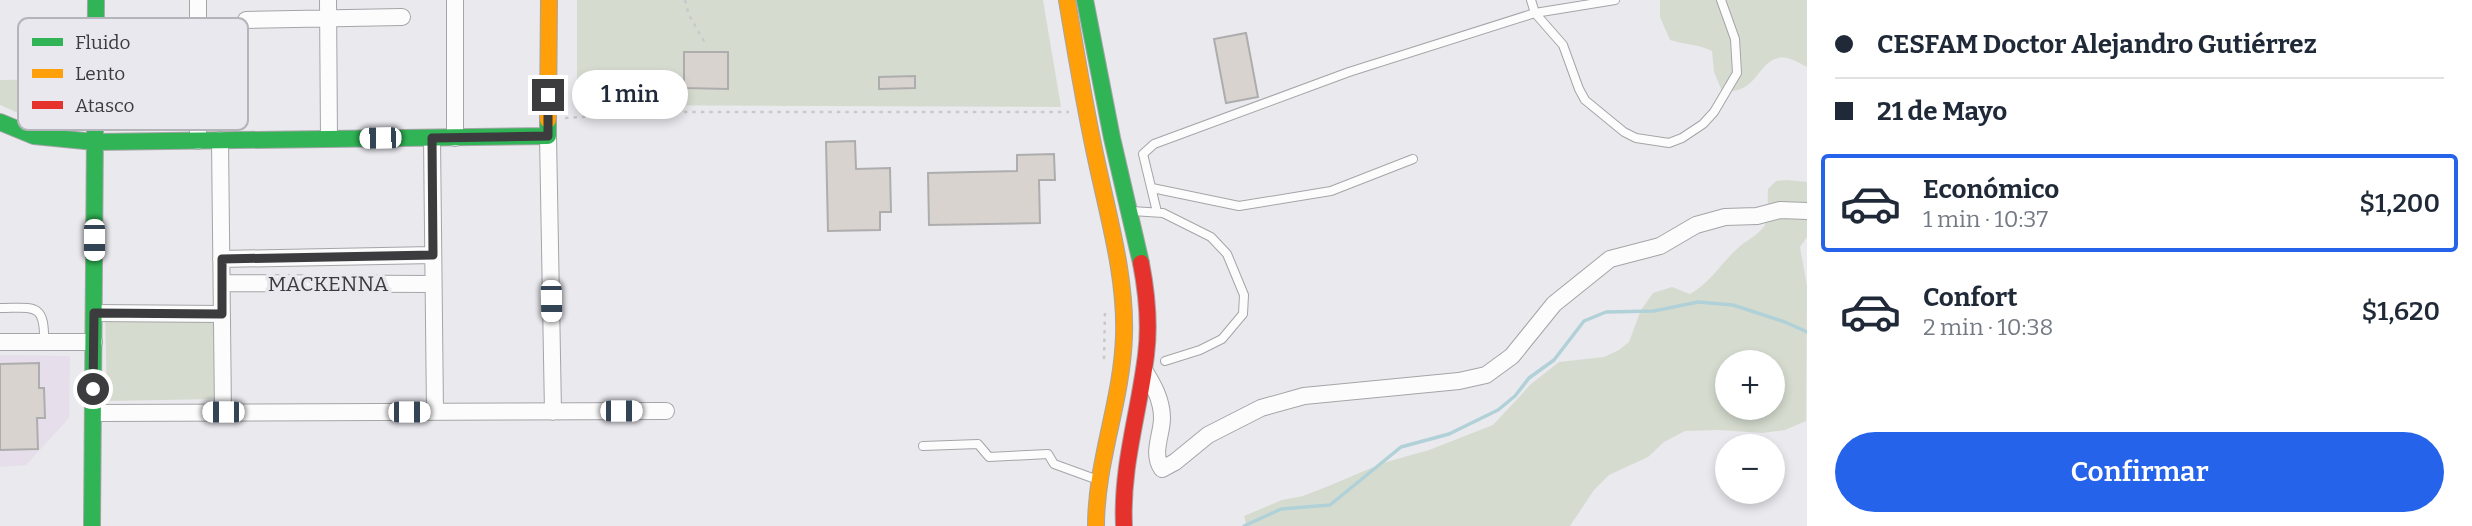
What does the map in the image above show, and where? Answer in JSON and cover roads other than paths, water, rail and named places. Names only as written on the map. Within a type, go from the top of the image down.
[{"type":"street","points":[[96,0],[96,18]]},
{"type":"street","points":[[198,0],[198,18]]},
{"type":"street","points":[[328,0],[329,139]]},
{"type":"street","points":[[455,0],[455,138]]},
{"type":"street","points":[[549,0],[548,136],[553,412]]},
{"type":"street","points":[[1067,0],[1086,111],[1118,265],[1123,305],[1121,366],[1098,480],[1096,526]]},
{"type":"street","points":[[1085,0],[1146,291],[1148,330],[1124,491],[1124,526]]},
{"type":"street","points":[[248,20],[402,17]]},
{"type":"street","points":[[0,122],[18,129]]},
{"type":"street","points":[[19,130],[34,136],[95,142],[548,136]]},
{"type":"street","points":[[92,526],[95,130]]},
{"type":"street","points":[[198,130],[198,141]]},
{"type":"street","points":[[432,138],[435,412]]},
{"type":"street","points":[[220,141],[223,412]]},
{"type":"street","points":[[1144,370],[1159,398],[1162,418],[1157,451],[1158,463],[1163,469],[1208,435],[1261,408],[1304,397],[1459,382],[1486,374],[1512,356],[1554,303],[1610,259],[1660,246],[1696,225],[1725,217],[1757,216],[1780,210],[1807,211]]},
{"type":"street","name":"MACKENNA","points":[[222,259],[433,255]]},
{"type":"street","name":"MACKENNA","points":[[222,283],[433,285]]},
{"type":"street","points":[[94,313],[222,314]]},
{"type":"street","points":[[0,342],[94,342]]},
{"type":"street","points":[[93,413],[666,411]]},
{"type":"lane","points":[[1531,0],[1535,13],[1563,45],[1579,89],[1595,110],[1636,138],[1670,143],[1703,124],[1714,113],[1737,73],[1735,38],[1721,0]]},
{"type":"lane","points":[[1157,212],[1143,155],[1154,144],[1349,72],[1535,13],[1615,0]]},
{"type":"lane","points":[[1152,188],[1239,206],[1331,191],[1413,159]]},
{"type":"lane","points":[[1129,211],[1163,213],[1211,237],[1227,254],[1244,295],[1246,304],[1243,314],[1222,339],[1200,350],[1165,360]]},
{"type":"lane","points":[[0,308],[29,308],[37,311],[45,322],[44,342]]},
{"type":"lane","points":[[923,446],[978,444],[989,457],[1048,454],[1054,464],[1098,480]]},
{"type":"waterway","points":[[1244,526],[1281,509],[1330,505],[1401,447],[1449,434],[1498,410],[1515,396],[1529,378],[1554,360],[1584,321],[1606,312],[1654,311],[1698,302],[1733,305],[1807,332]]}]
